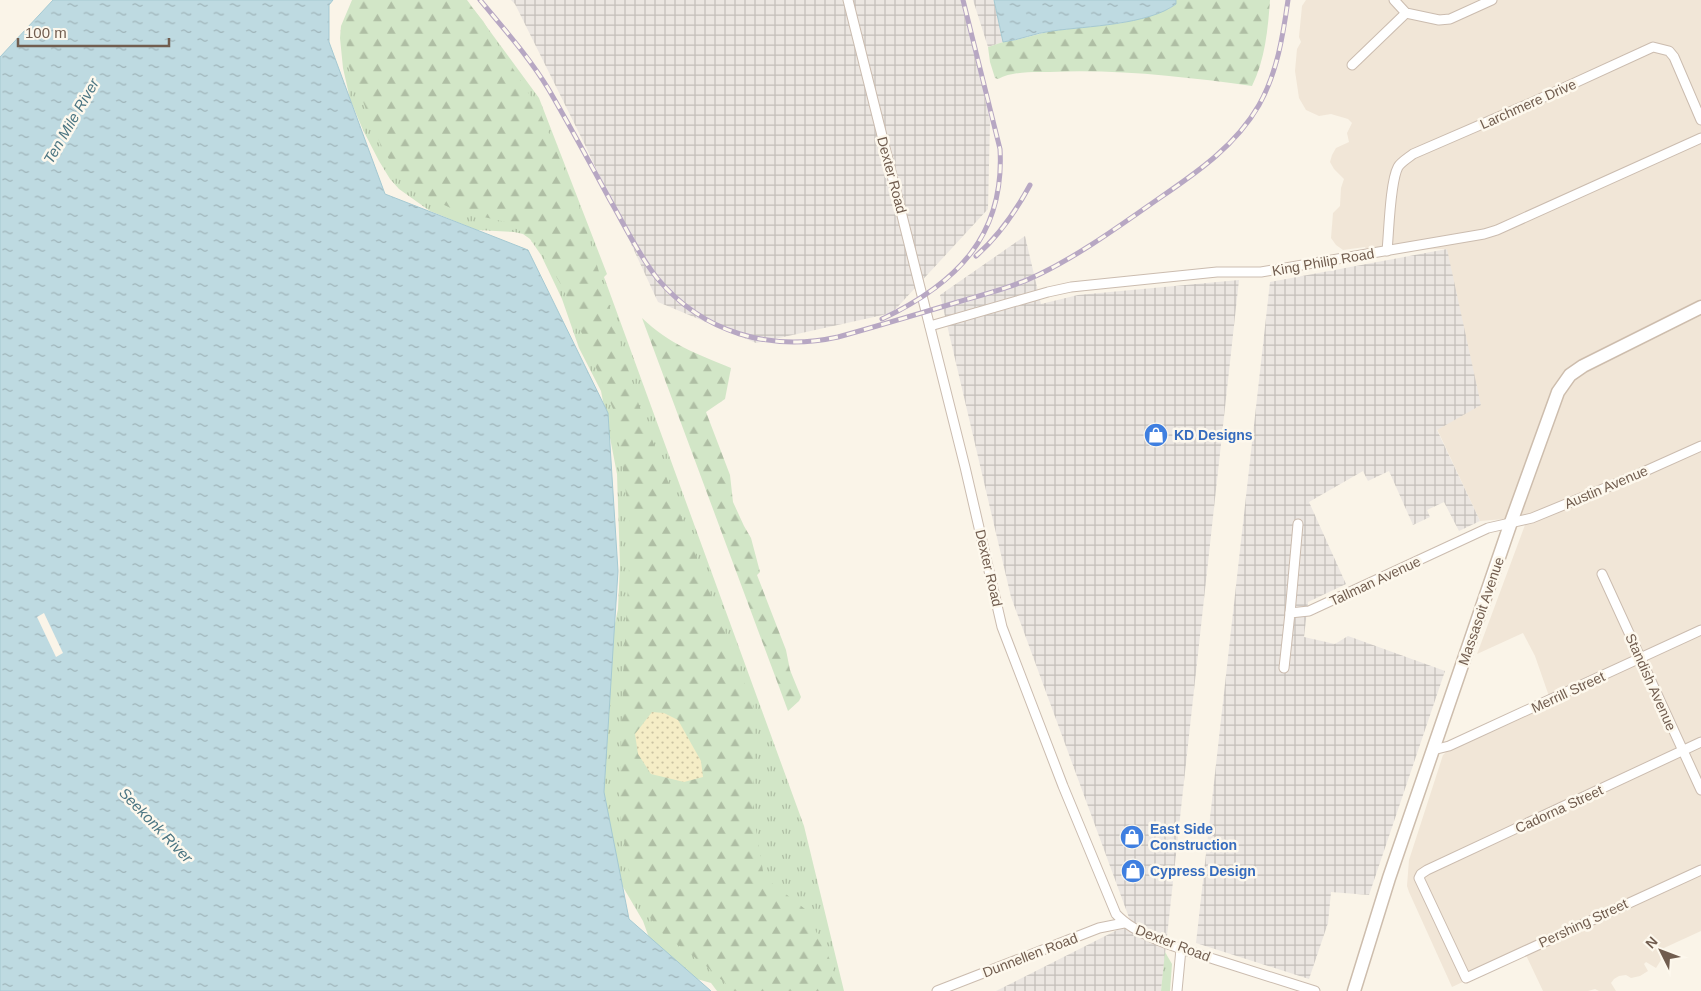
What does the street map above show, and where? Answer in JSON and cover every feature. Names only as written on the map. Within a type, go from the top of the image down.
[{"type":"main road","name":"Massasoit Avenue","points":[[1354,991],[1389,878],[1510,524],[1552,407],[1566,379],[1594,360],[1701,307]]},
{"type":"street","name":"Dexter Road","points":[[848,0],[985,548],[1002,627],[1111,904],[1116,914],[1124,923],[1181,948],[1316,991]]},
{"type":"street","points":[[1394,0],[1406,13],[1439,20],[1450,19],[1492,0]]},
{"type":"street","points":[[1352,65],[1406,13]]},
{"type":"street","name":"Larchmere Drive","points":[[1387,251],[1394,181],[1398,167],[1405,160],[1413,154],[1653,48],[1669,51],[1674,57],[1701,120]]},
{"type":"street","name":"King Philip Road","points":[[930,326],[1071,287],[1217,272],[1261,272],[1484,234],[1497,230],[1701,138]]},
{"type":"street","name":"Austin Avenue","points":[[1510,524],[1532,518],[1611,486],[1701,446]]},
{"type":"street","points":[[1284,668],[1298,524]]},
{"type":"street","name":"Tallman Avenue","points":[[1290,612],[1309,611],[1488,528],[1510,524]]},
{"type":"street","name":"Standish Avenue","points":[[1602,574],[1701,790]]},
{"type":"street","name":"Merrill Street","points":[[1433,750],[1449,746],[1701,630]]},
{"type":"street","name":"Cadorna Street","points":[[1466,978],[1419,878],[1421,874],[1701,742]]},
{"type":"street","name":"Pershing Street","points":[[1466,978],[1701,870]]},
{"type":"street","name":"Dunnellen Road","points":[[937,991],[1099,928],[1124,923]]},
{"type":"street","points":[[1177,991],[1181,948]]},
{"type":"shaded area","points":[[511,0],[963,0],[990,121],[988,209],[892,313],[756,343],[658,302],[586,147],[515,4]]},
{"type":"shaded area","points":[[973,0],[994,0],[1003,42],[988,47]]},
{"type":"shaded area","points":[[1306,0],[1701,0],[1701,931],[1664,948],[1665,954],[1660,956],[1661,960],[1656,968],[1646,962],[1644,964],[1648,971],[1640,976],[1631,978],[1626,975],[1614,979],[1611,983],[1616,991],[1599,991],[1595,989],[1588,991],[1543,991],[1525,953],[1452,987],[1407,886],[1409,860],[1443,755],[1485,731],[1551,702],[1535,656],[1523,633],[1477,654],[1528,517],[1480,521],[1437,429],[1447,249],[1367,250],[1365,247],[1343,250],[1331,238],[1333,213],[1340,206],[1341,188],[1344,179],[1330,162],[1336,148],[1349,142],[1347,133],[1352,123],[1348,119],[1331,114],[1319,116],[1306,110],[1299,98],[1295,71],[1297,49],[1301,42],[1299,37],[1302,6]]},
{"type":"shaded area","points":[[1025,236],[1041,304],[1078,295],[1239,280],[1161,991],[996,991],[1131,923],[1011,597],[940,295]]},
{"type":"shaded area","points":[[1447,249],[1481,405],[1437,430],[1480,521],[1459,531],[1444,502],[1427,510],[1430,517],[1413,525],[1389,471],[1368,481],[1363,471],[1309,502],[1346,584],[1308,602],[1304,637],[1335,644],[1348,636],[1445,671],[1369,895],[1331,892],[1328,923],[1309,979],[1196,943],[1270,282]]},
{"type":"green space","points":[[352,0],[467,0],[539,98],[607,274],[604,277],[804,826],[844,991],[717,991],[711,983],[690,977],[653,949],[643,921],[623,887],[599,813],[611,642],[618,609],[620,565],[617,474],[601,391],[579,348],[562,299],[541,255],[530,239],[523,234],[514,232],[477,230],[430,211],[399,189],[390,179],[363,130],[350,99],[343,68],[340,38],[341,26]]},
{"type":"green space","points":[[355,0],[466,0],[483,21],[539,110],[578,202],[639,405],[755,711],[753,812],[764,877],[805,909],[831,962],[838,991],[734,991],[705,965],[658,930],[631,886],[619,807],[624,657],[631,532],[616,416],[563,288],[535,241],[506,222],[457,211],[406,187],[381,146],[347,62],[346,16]]},
{"type":"green space","points":[[1176,0],[1270,0],[1263,55],[1252,86],[1177,77],[1075,71],[1024,72],[998,79],[995,78],[988,47],[1051,31],[1122,23],[1169,9],[1176,4]]},
{"type":"green space","points":[[642,318],[673,342],[731,368],[725,399],[706,412],[730,475],[733,502],[751,538],[760,572],[757,575],[786,650],[790,670],[801,697],[788,711]]},
{"type":"green space","points":[[1165,952],[1172,964],[1170,991],[1161,991]]},
{"type":"sand","points":[[652,712],[664,713],[678,720],[701,761],[703,777],[684,782],[651,774],[638,754],[635,734]]},
{"type":"water","points":[[53,0],[333,0],[329,5],[329,42],[385,194],[528,250],[608,413],[618,571],[604,792],[629,919],[711,991],[0,991],[0,57]]},
{"type":"water","points":[[994,0],[1176,0],[1176,4],[1150,16],[1117,24],[1046,32],[1003,42]]},
{"type":"pier","points":[[44,613],[63,653],[56,657],[37,617]]},
{"type":"railway","points":[[480,0],[542,78],[632,240],[657,278],[675,297],[695,313],[717,325],[739,334],[788,342],[838,337],[1010,286],[1030,279],[1056,266],[1117,228],[1203,167],[1228,145],[1250,119],[1265,93],[1275,67],[1288,0]]},
{"type":"railway","points":[[882,319],[909,305],[953,273],[971,254],[984,232],[994,207],[999,180],[1000,149],[963,0]]},
{"type":"railway","points":[[976,256],[1006,223],[1030,185]]},
{"type":"place","name":"KD Designs","points":[[1156,435]]},
{"type":"place","name":"East Side Construction","points":[[1132,837]]},
{"type":"place","name":"Cypress Design","points":[[1133,871]]},
{"type":"water label","name":"Ten Mile River","points":[[71,121]]},
{"type":"water label","name":"Seekonk River","points":[[156,825]]}]
